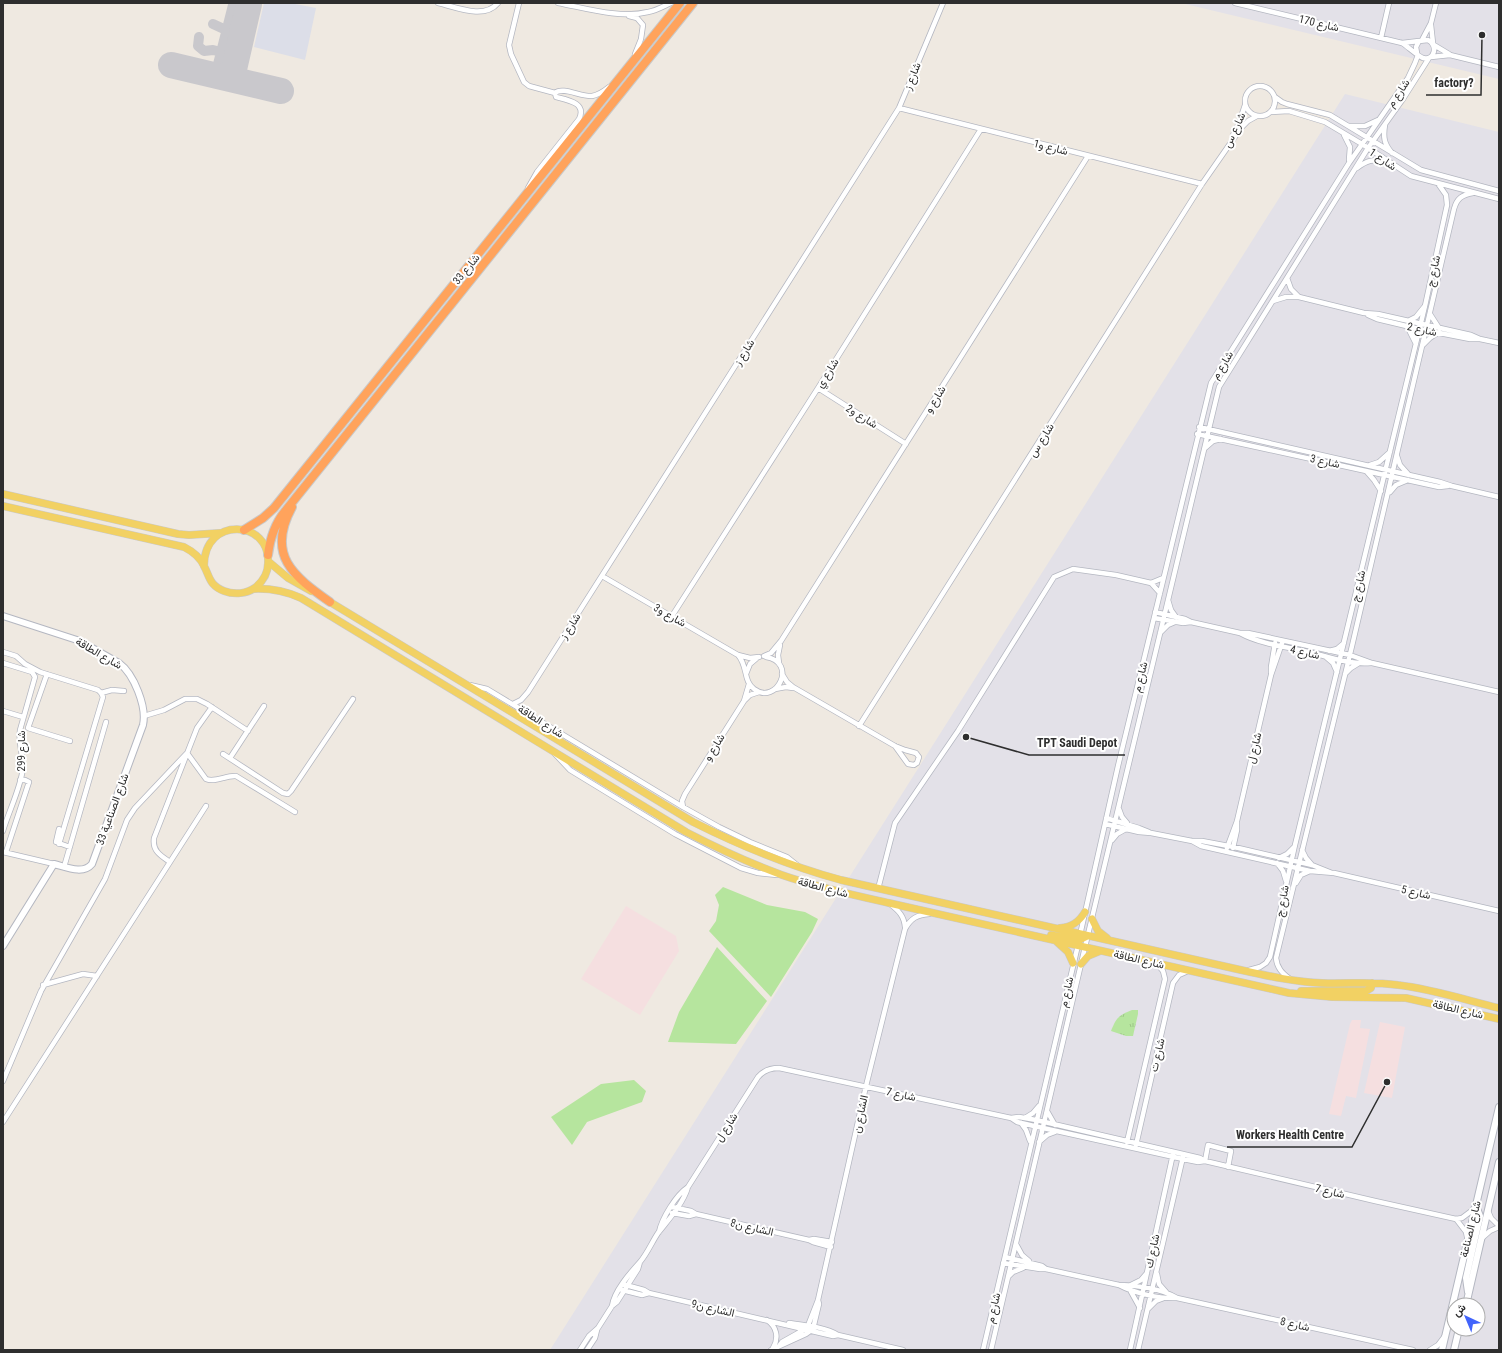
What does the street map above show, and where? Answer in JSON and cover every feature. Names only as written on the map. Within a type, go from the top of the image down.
[{"type":"highway","name":"شارع 33","points":[[244,530],[263,518],[274,508],[680,3]]},
{"type":"highway","name":"شارع 33","points":[[268,558],[270,541],[278,521],[286,510],[693,3]]},
{"type":"highway","points":[[304,488],[291,508],[284,525],[282,541],[284,553],[289,566],[296,576],[330,602]]},
{"type":"main road","points":[[3,494],[178,534],[189,535],[220,533],[232,529],[244,530],[257,536],[266,548],[268,558],[266,574],[254,589],[238,594],[222,591],[210,580],[204,566],[196,555],[184,547],[3,506]]},
{"type":"main road","points":[[204,566],[206,550],[209,544],[220,533]]},
{"type":"main road","name":"شارع الطاقة","points":[[268,558],[288,578],[693,822],[757,852],[801,868],[841,880],[1054,928],[1082,940],[1102,951],[1289,993],[1314,996],[1406,998],[1499,1019]]},
{"type":"main road","name":"شارع الطاقة","points":[[254,589],[287,592],[301,598],[699,838],[718,848],[782,875],[814,885],[889,903],[1055,940],[1108,940],[1291,980],[1322,983],[1372,983],[1398,985],[1422,989],[1497,1007]]},
{"type":"main road","points":[[1054,928],[1072,925],[1082,918],[1085,912]]},
{"type":"main road","points":[[1092,919],[1098,931],[1108,940]]},
{"type":"main road","points":[[987,925],[1007,926],[1128,948],[1154,951]]},
{"type":"main road","points":[[1055,940],[1068,952],[1073,963]]},
{"type":"main road","points":[[1081,964],[1092,954],[1102,951]]},
{"type":"main road","points":[[1289,993],[1306,991],[1366,990],[1371,988],[1372,983]]},
{"type":"main road","points":[[1460,1010],[1476,1010],[1499,1015]]},
{"type":"main road","points":[[1488,1017],[1499,1023]]},
{"type":"street","points":[[438,3],[481,12],[492,8],[498,3]]},
{"type":"street","points":[[519,3],[509,45],[511,54],[524,82],[529,86],[554,93],[556,97],[577,104],[581,109],[581,116],[534,176],[527,193]]},
{"type":"street","points":[[558,3],[607,13],[648,12],[671,3]]},
{"type":"street","name":"شارع ز","points":[[513,704],[521,700],[528,692],[899,108],[942,3]]},
{"type":"street","name":"شارع 170","points":[[1236,3],[1402,43],[1421,40]]},
{"type":"street","points":[[1381,38],[1389,3]]},
{"type":"street","points":[[1430,57],[1434,51],[1431,23],[1436,3]]},
{"type":"street","points":[[615,13],[637,18],[641,22],[643,28],[638,50],[624,72]]},
{"type":"street","points":[[1431,23],[1416,47],[1417,54],[1422,58],[1450,55],[1499,67]]},
{"type":"street","points":[[1421,40],[1428,40],[1450,55]]},
{"type":"street","name":"شارع 170","points":[[1402,43],[1417,54]]},
{"type":"street","name":"شارع م","points":[[991,1350],[1081,964],[1085,912],[1106,818],[1197,434],[1211,383],[1349,163],[1408,78],[1416,64],[1417,54]]},
{"type":"street","name":"شارع م","points":[[982,1350],[1073,963],[1092,919],[1219,387],[1368,148],[1412,86],[1430,57]]},
{"type":"street","points":[[554,93],[560,90],[594,96],[614,84]]},
{"type":"street","points":[[1256,86],[1268,88],[1275,97],[1275,105],[1272,112],[1265,116],[1257,116],[1248,111],[1244,101],[1249,90],[1256,86]]},
{"type":"street","name":"شارع 1","points":[[1275,97],[1287,104],[1330,115],[1396,157],[1420,170],[1499,191]]},
{"type":"street","name":"شارع س","points":[[1222,154],[1240,123],[1245,105]]},
{"type":"street","name":"شارع و1","points":[[899,108],[1202,184]]},
{"type":"street","name":"شارع 1","points":[[1272,112],[1284,111],[1325,122],[1411,176],[1439,185],[1499,199]]},
{"type":"street","name":"شارع س","points":[[859,726],[1202,184],[1244,124],[1257,116]]},
{"type":"street","points":[[1348,126],[1365,126],[1371,124],[1380,117]]},
{"type":"street","points":[[1386,123],[1384,139],[1387,147],[1396,157]]},
{"type":"street","name":"شارع ي","points":[[672,616],[981,129]]},
{"type":"street","points":[[1342,132],[1350,146],[1349,163]]},
{"type":"street","name":"شارع و","points":[[764,656],[771,653],[781,641],[1088,156]]},
{"type":"street","points":[[1353,172],[1368,161],[1376,160],[1389,163]]},
{"type":"street","name":"شارع ج","points":[[1241,970],[1254,969],[1266,963],[1270,957],[1286,881],[1319,750],[1425,306],[1447,205],[1446,195],[1439,185]]},
{"type":"street","name":"شارع ج","points":[[1291,980],[1282,972],[1277,964],[1276,958],[1327,752],[1456,203],[1461,196],[1473,193]]},
{"type":"street","points":[[1287,278],[1291,289],[1299,297]]},
{"type":"street","name":"شارع 2","points":[[1273,301],[1286,297],[1299,297],[1364,313],[1377,319],[1408,323],[1470,339],[1480,339],[1499,343]]},
{"type":"street","points":[[1416,344],[1408,323],[1416,317],[1425,306]]},
{"type":"street","points":[[1255,312],[1263,316]]},
{"type":"street","points":[[1423,346],[1439,330],[1430,314]]},
{"type":"street","name":"شارع و2","points":[[818,388],[906,444]]},
{"type":"street","points":[[1212,421],[1222,433]]},
{"type":"street","name":"شارع 3","points":[[1199,427],[1369,466],[1393,474],[1440,482],[1499,497]]},
{"type":"street","name":"شارع 3","points":[[1197,434],[1365,470],[1385,472]]},
{"type":"street","points":[[1205,448],[1213,442],[1223,439]]},
{"type":"street","points":[[1369,466],[1379,462],[1390,452]]},
{"type":"street","points":[[1388,495],[1396,484],[1409,477],[1400,465],[1397,455]]},
{"type":"street","points":[[1365,470],[1381,491]]},
{"type":"street","points":[[878,889],[895,823],[958,731],[1054,576],[1073,569],[1116,575],[1151,583],[1160,593]]},
{"type":"street","name":"شارع و3","points":[[602,576],[738,655],[750,658],[759,657]]},
{"type":"street","points":[[1151,583],[1163,578]]},
{"type":"street","points":[[1159,634],[1176,619],[1168,598]]},
{"type":"street","name":"شارع 4","points":[[1155,612],[1176,619],[1240,634],[1248,633],[1276,642],[1350,655],[1359,660],[1499,692]]},
{"type":"street","name":"شارع الطاقة","points":[[3,616],[80,641],[119,663],[130,676],[143,706],[144,716]]},
{"type":"street","name":"شارع 4","points":[[1154,618],[1163,620],[1176,619]]},
{"type":"street","name":"شارع و","points":[[779,664],[778,652],[781,641]]},
{"type":"street","name":"شارع ل","points":[[1271,674],[1276,642]]},
{"type":"street","points":[[1328,651],[1337,648],[1345,642]]},
{"type":"street","name":"شارع 4","points":[[1282,643],[1340,660],[1359,660]]},
{"type":"street","name":"شارع ل","points":[[1226,852],[1236,820],[1271,674],[1282,643]]},
{"type":"street","points":[[1344,675],[1359,660],[1352,646]]},
{"type":"street","points":[[3,652],[16,656],[26,665],[47,674],[98,690],[102,693],[103,702],[59,844]]},
{"type":"street","points":[[738,655],[744,664],[749,684],[759,692],[770,692],[775,689],[786,687],[797,689]]},
{"type":"street","points":[[746,674],[750,664],[759,657],[764,656],[775,660],[779,664],[782,674],[787,682],[895,746],[916,753],[919,756],[918,761],[914,765],[908,764],[895,746]]},
{"type":"street","points":[[1325,656],[1333,663],[1337,672]]},
{"type":"street","name":"شارع 299","points":[[3,663],[32,672],[35,677],[19,734],[23,763],[20,780],[6,815],[3,831]]},
{"type":"street","points":[[1141,671],[1150,673]]},
{"type":"street","points":[[47,674],[28,728],[70,741]]},
{"type":"street","points":[[775,689],[781,680],[782,674]]},
{"type":"street","name":"شارع و","points":[[744,701],[749,684]]},
{"type":"street","name":"شارع الطاقة","points":[[467,685],[487,689],[683,807],[738,836],[787,857],[801,868]]},
{"type":"street","points":[[102,693],[112,690],[124,691]]},
{"type":"street","name":"شارع ز","points":[[524,711],[523,704],[528,692]]},
{"type":"street","name":"شارع و","points":[[683,807],[682,800],[685,794],[744,701],[750,695],[759,692]]},
{"type":"street","points":[[223,754],[283,793],[288,794],[292,791],[353,698]]},
{"type":"street","points":[[144,716],[164,710],[185,699],[197,699],[248,731]]},
{"type":"street","points":[[230,758],[264,706]]},
{"type":"street","points":[[170,862],[157,853],[154,848],[153,841],[199,724],[212,707]]},
{"type":"street","points":[[3,711],[23,717]]},
{"type":"street","name":"شارع الصناعية 33","points":[[54,864],[82,870],[88,868],[92,864],[143,725],[144,716]]},
{"type":"street","points":[[64,867],[106,722]]},
{"type":"street","points":[[1319,750],[1327,752]]},
{"type":"street","points":[[187,753],[204,778],[208,780],[236,776],[295,812]]},
{"type":"street","points":[[3,1081],[43,985],[102,884],[129,816],[187,753]]},
{"type":"street","points":[[1118,766],[1128,768]]},
{"type":"street","name":"شارع 299","points":[[5,852],[29,782],[20,780]]},
{"type":"street","name":"شارع و","points":[[673,801],[678,800],[685,794]]},
{"type":"street","points":[[1306,802],[1313,805]]},
{"type":"street","points":[[3,1122],[206,806]]},
{"type":"street","points":[[1111,841],[1127,827],[1119,807]]},
{"type":"street","points":[[3,811],[6,815]]},
{"type":"street","name":"شارع 5","points":[[1106,818],[1127,827]]},
{"type":"street","name":"شارع ل","points":[[1232,853],[1234,847],[1236,820]]},
{"type":"street","name":"شارع 5","points":[[1105,824],[1127,827],[1192,842],[1201,846],[1277,863],[1291,863]]},
{"type":"street","points":[[59,829],[56,841],[59,844],[70,847]]},
{"type":"street","points":[[1217,844],[1225,840],[1231,834]]},
{"type":"street","points":[[1235,838],[1239,846],[1246,850]]},
{"type":"street","name":"شارع 5","points":[[1192,842],[1202,841],[1234,847],[1279,858],[1310,871],[1334,874],[1499,911]]},
{"type":"street","points":[[1279,858],[1287,854],[1295,845]]},
{"type":"street","points":[[1302,850],[1312,865]]},
{"type":"street","points":[[3,946],[54,864],[5,852]]},
{"type":"street","points":[[1277,863],[1283,871],[1286,881]]},
{"type":"street","name":"شارع 5","points":[[1298,865],[1312,865],[1334,874]]},
{"type":"street","points":[[1294,886],[1301,875],[1310,871]]},
{"type":"street","points":[[889,903],[902,916],[905,921],[905,928]]},
{"type":"street","points":[[905,928],[908,922],[917,916],[935,913]]},
{"type":"street","points":[[1279,920],[1286,921]]},
{"type":"street","name":"الشارع ن","points":[[807,1328],[818,1300],[866,1086],[905,928]]},
{"type":"street","name":"شارع ت","points":[[1126,1147],[1165,979],[1165,975],[1161,967],[1155,962]]},
{"type":"street","name":"شارع ت","points":[[1135,1149],[1173,983],[1179,974],[1191,970]]},
{"type":"street","points":[[43,985],[81,974],[97,976]]},
{"type":"street","points":[[1146,1058],[1156,1061]]},
{"type":"street","name":"شارع 7","points":[[767,1070],[778,1068],[1011,1118],[1036,1120],[1136,1142],[1200,1158],[1205,1161],[1456,1219]]},
{"type":"street","name":"شارع ل","points":[[659,1232],[661,1223],[681,1192],[688,1186],[758,1077],[767,1070]]},
{"type":"street","points":[[1026,1118],[1034,1113],[1039,1105]]},
{"type":"street","name":"شارع الصناعة","points":[[1442,1350],[1467,1238],[1499,1107]]},
{"type":"street","points":[[1047,1111],[1054,1125]]},
{"type":"street","name":"شارع 7","points":[[1011,1118],[1021,1123],[1135,1149],[1198,1162],[1205,1161]]},
{"type":"street","points":[[1021,1123],[1031,1142]]},
{"type":"street","points":[[1039,1142],[1046,1135],[1056,1131]]},
{"type":"street","points":[[1205,1161],[1208,1145],[1231,1151],[1228,1166]]},
{"type":"street","name":"شارع ك","points":[[1130,1350],[1174,1151]]},
{"type":"street","name":"شارع ك","points":[[1138,1350],[1184,1154]]},
{"type":"street","name":"شارع الصناعة","points":[[1468,1297],[1499,1162]]},
{"type":"street","name":"شارع ل","points":[[587,1350],[595,1338],[598,1328],[612,1306],[613,1299],[638,1269],[640,1262],[659,1232],[665,1226],[686,1194],[688,1186]]},
{"type":"street","points":[[1020,1192],[1027,1193]]},
{"type":"street","name":"الشارع ن8","points":[[672,1206],[691,1211],[696,1214],[831,1245]]},
{"type":"street","points":[[1456,1219],[1462,1218],[1474,1209],[1478,1211],[1480,1216],[1466,1278],[1469,1294]]},
{"type":"street","points":[[1480,1243],[1490,1230],[1499,1227],[1491,1218],[1488,1210]]},
{"type":"street","name":"الشارع ن8","points":[[668,1212],[689,1216],[696,1214]]},
{"type":"street","points":[[1456,1219],[1463,1226],[1467,1238]]},
{"type":"street","name":"شارع 8","points":[[1016,1244],[1022,1255],[1032,1263]]},
{"type":"street","name":"شارع 8","points":[[1005,1257],[1032,1263],[1046,1269]]},
{"type":"street","name":"شارع 8","points":[[1003,1263],[1046,1269],[1119,1285],[1151,1295],[1167,1295]]},
{"type":"street","points":[[1007,1279],[1014,1272],[1026,1267]]},
{"type":"street","points":[[1140,1308],[1130,1288],[1148,1271]]},
{"type":"street","name":"شارع 8","points":[[1157,1273],[1160,1284],[1167,1295]]},
{"type":"street","name":"الشارع ن9","points":[[625,1285],[644,1290],[649,1294]]},
{"type":"street","name":"شارع 8","points":[[1130,1288],[1152,1289],[1177,1298],[1413,1350]]},
{"type":"street","name":"الشارع ن9","points":[[622,1290],[649,1294],[765,1320],[813,1329],[833,1336],[838,1335],[903,1350]]},
{"type":"street","points":[[1146,1312],[1156,1301],[1167,1295]]},
{"type":"street","name":"الشارع ن","points":[[813,1329],[819,1304],[818,1300]]},
{"type":"street","points":[[765,1320],[770,1323],[776,1332],[777,1338],[772,1350]]},
{"type":"street","name":"شارع ل","points":[[580,1350],[589,1336],[598,1328]]},
{"type":"street","points":[[779,1346],[782,1342],[807,1328]]},
{"type":"street","points":[[772,1350],[813,1329]]},
{"type":"street","points":[[1430,1350],[1438,1345],[1445,1336]]},
{"type":"street","points":[[1454,1350],[1458,1337]]},
{"type":"street","points":[[1456,1342],[1458,1350]]},
{"type":"shaded area","points":[[264,3],[290,3],[316,8],[305,60],[254,47]]},
{"type":"shaded area","points":[[1181,3],[1499,3],[1499,79]]},
{"type":"shaded area","points":[[1345,94],[1499,132],[1499,1350],[550,1350]]},
{"type":"shaded area","points":[[626,906],[676,936],[679,951],[640,1015],[581,979]]},
{"type":"shaded area","points":[[1352,1020],[1361,1020],[1360,1028],[1370,1029],[1356,1098],[1346,1096],[1341,1116],[1329,1114],[1350,1024]]},
{"type":"shaded area","points":[[1380,1022],[1405,1027],[1392,1098],[1364,1093]]},
{"type":"green space","points":[[723,887],[767,905],[805,912],[818,919],[812,932],[771,997],[709,931],[716,921],[719,905],[715,895]]},
{"type":"green space","points":[[717,947],[767,1001],[736,1044],[668,1042],[679,1012]]},
{"type":"green space","points":[[1132,1010],[1138,1010],[1133,1036],[1126,1036],[1111,1031],[1118,1018]]},
{"type":"green space","points":[[634,1080],[646,1091],[642,1102],[587,1122],[572,1145],[551,1117],[601,1084]]},
{"type":"taxiway","points":[[215,76],[233,5]]},
{"type":"taxiway","points":[[213,24],[226,30]]},
{"type":"taxiway","points":[[199,37],[198,46],[204,51],[213,50],[221,52]]},
{"type":"runway","points":[[232,78],[249,4]]},
{"type":"runway","points":[[171,65],[281,91]]},
{"type":"place","name":"factory?","points":[[1482,35]]},
{"type":"place","name":"TPT Saudi Depot","points":[[966,737]]},
{"type":"place","name":"Workers Health Centre","points":[[1387,1082]]}]
